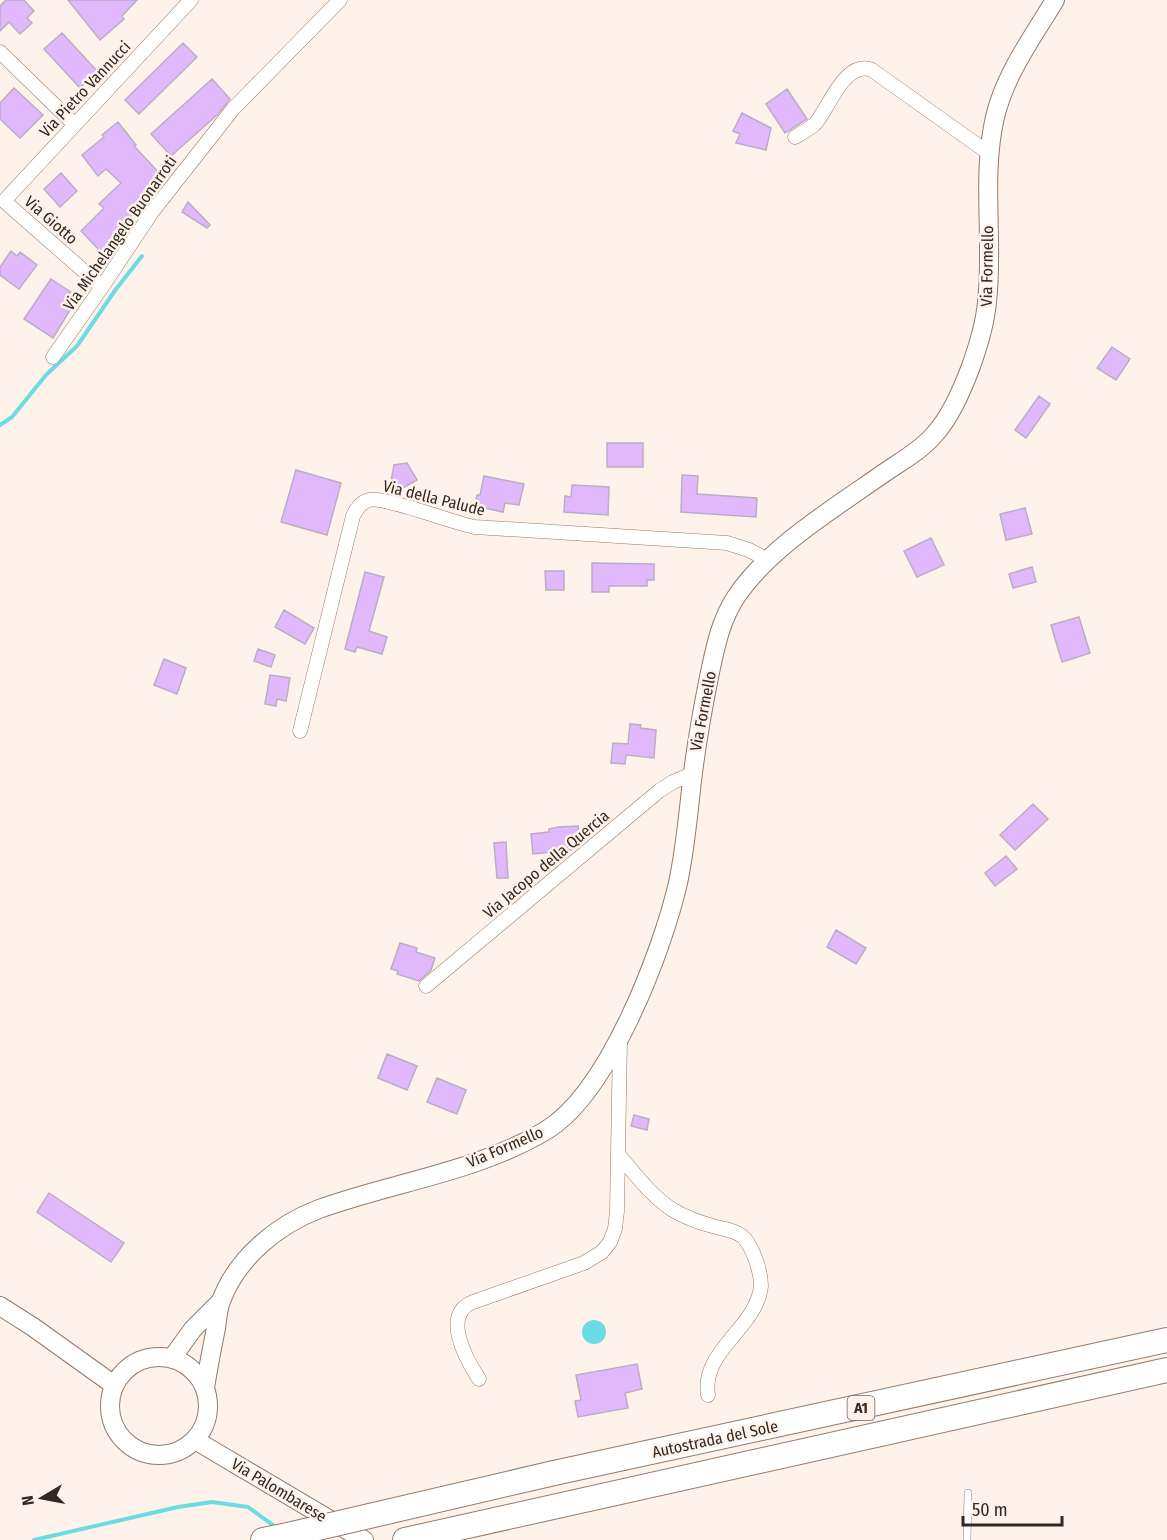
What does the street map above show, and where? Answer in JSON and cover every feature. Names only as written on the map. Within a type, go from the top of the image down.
[{"type":"highway","name":"Autostrada del Sole","points":[[263,1540],[554,1473],[1167,1340]]},
{"type":"highway","name":"Autostrada del Sole","points":[[405,1540],[1167,1370]]},
{"type":"main road","name":"Via Formello","points":[[220,1302],[236,1273],[250,1255],[271,1236],[295,1220],[337,1203],[487,1158],[518,1145],[554,1126],[574,1108],[591,1087],[605,1065],[645,982],[671,910],[683,858],[692,774],[704,702],[720,629],[737,595],[768,560],[812,524],[926,443],[941,426],[971,366],[986,312],[990,154],[995,116],[1005,86],[1055,0]]},
{"type":"main road","points":[[172,1358],[194,1329],[220,1302]]},
{"type":"main road","points":[[205,1388],[192,1369],[172,1358],[161,1356],[138,1360],[120,1375],[114,1385],[110,1400],[110,1415],[115,1430],[125,1442],[138,1451],[153,1455],[168,1455],[183,1449],[195,1440],[202,1431],[208,1410],[205,1388],[220,1302]]},
{"type":"main road","points":[[0,1306],[114,1385]]},
{"type":"main road","name":"Via Palombarese","points":[[195,1440],[364,1540]]},
{"type":"street","name":"Via Pietro Vannucci","points":[[4,201],[191,0]]},
{"type":"street","name":"Via Michelangelo Buonarroti","points":[[53,357],[152,212],[232,109],[340,0]]},
{"type":"street","points":[[0,52],[74,124]]},
{"type":"street","points":[[795,137],[815,123],[850,75],[856,70],[866,68],[990,154]]},
{"type":"street","name":"Via Giotto","points":[[4,201],[102,287]]},
{"type":"street","name":"Via della Palude","points":[[300,731],[353,516],[359,505],[368,500],[382,500],[452,522],[476,527],[727,543],[749,550],[768,560]]},
{"type":"street","name":"Via Jacopo della Quercia","points":[[426,986],[658,791],[692,774]]},
{"type":"street","points":[[479,1379],[460,1340],[457,1322],[459,1312],[469,1303],[584,1263],[602,1252],[612,1238],[616,1218],[620,1034]]},
{"type":"street","points":[[618,1154],[638,1177],[673,1210],[743,1237],[759,1267],[761,1286],[757,1301],[715,1361],[708,1376],[708,1395]]},
{"type":"lane","points":[[967,1540],[968,1493]]},
{"type":"water","points":[[594,1320],[599,1321],[605,1327],[605,1337],[599,1343],[594,1344],[589,1343],[583,1337],[582,1332],[583,1327],[589,1321]]},
{"type":"building","points":[[6,0],[24,0],[34,11],[27,18],[32,23],[20,34],[9,22],[0,31],[0,6]]},
{"type":"building","points":[[68,0],[137,0],[122,16],[124,19],[100,40]]},
{"type":"building","points":[[62,33],[98,72],[80,88],[44,49]]},
{"type":"building","points":[[183,43],[197,57],[139,114],[125,100]]},
{"type":"building","points":[[212,79],[230,99],[217,115],[171,156],[151,134]]},
{"type":"building","points":[[14,88],[43,115],[20,138],[0,119],[0,103]]},
{"type":"building","points":[[787,89],[807,119],[785,133],[766,104]]},
{"type":"building","points":[[742,113],[771,128],[766,150],[736,143],[740,134],[733,131]]},
{"type":"building","points":[[118,122],[136,145],[134,146],[162,176],[137,200],[142,205],[120,227],[123,233],[102,253],[81,231],[104,208],[99,204],[121,183],[106,169],[98,176],[82,155]]},
{"type":"building","points":[[61,173],[77,191],[60,207],[44,189]]},
{"type":"building","points":[[188,202],[210,225],[207,228],[182,212]]},
{"type":"building","points":[[11,251],[17,256],[20,252],[37,265],[19,289],[0,275],[0,267]]},
{"type":"building","points":[[51,279],[78,297],[53,338],[24,319]]},
{"type":"building","points":[[1112,347],[1130,359],[1116,380],[1097,368]]},
{"type":"building","points":[[1039,396],[1050,404],[1026,438],[1015,430]]},
{"type":"building","points":[[607,443],[643,443],[643,467],[607,467]]},
{"type":"building","points":[[407,463],[417,480],[394,493],[390,486],[394,465]]},
{"type":"building","points":[[296,470],[341,483],[327,535],[281,522]]},
{"type":"building","points":[[682,475],[698,476],[697,494],[757,498],[756,517],[681,512]]},
{"type":"building","points":[[484,476],[524,484],[519,505],[505,503],[503,512],[475,506]]},
{"type":"building","points":[[572,485],[609,487],[608,515],[564,512],[565,496],[571,497]]},
{"type":"building","points":[[1025,508],[1032,534],[1006,540],[1000,514]]},
{"type":"building","points":[[931,538],[944,565],[917,577],[904,551]]},
{"type":"building","points":[[592,563],[654,564],[654,580],[647,580],[647,586],[609,586],[609,592],[592,592]]},
{"type":"building","points":[[1032,567],[1036,582],[1013,588],[1009,574]]},
{"type":"building","points":[[545,571],[564,571],[564,590],[546,590]]},
{"type":"building","points":[[365,572],[384,577],[369,631],[387,637],[382,654],[357,647],[355,652],[345,649]]},
{"type":"building","points":[[284,610],[314,628],[305,644],[275,627]]},
{"type":"building","points":[[1079,617],[1090,653],[1062,662],[1051,625]]},
{"type":"building","points":[[258,649],[275,655],[271,667],[254,661]]},
{"type":"building","points":[[164,659],[186,668],[177,694],[154,685]]},
{"type":"building","points":[[270,675],[290,678],[286,701],[277,699],[276,706],[265,704]]},
{"type":"building","points":[[630,724],[656,730],[654,758],[626,755],[625,764],[611,763],[613,743],[628,744]]},
{"type":"building","points":[[1033,804],[1048,819],[1015,850],[1000,835]]},
{"type":"building","points":[[578,826],[579,845],[571,845],[571,850],[533,854],[531,834],[549,832],[549,829],[558,827]]},
{"type":"building","points":[[506,842],[508,878],[497,878],[494,843]]},
{"type":"building","points":[[1006,856],[1017,869],[995,886],[985,873]]},
{"type":"building","points":[[836,930],[866,948],[856,964],[827,947]]},
{"type":"building","points":[[400,943],[417,948],[416,952],[435,958],[431,970],[419,981],[397,974],[398,971],[391,969]]},
{"type":"building","points":[[387,1054],[417,1066],[407,1090],[378,1078]]},
{"type":"building","points":[[437,1078],[466,1090],[457,1114],[427,1102]]},
{"type":"building","points":[[634,1115],[649,1119],[647,1130],[631,1126]]},
{"type":"building","points":[[49,1193],[124,1243],[111,1262],[37,1212]]},
{"type":"building","points":[[637,1364],[642,1389],[625,1393],[628,1408],[578,1417],[575,1401],[581,1400],[576,1375]]},
{"type":"waterway","points":[[0,425],[12,417],[46,375],[77,346],[142,256]]},
{"type":"waterway","points":[[34,1540],[178,1507],[212,1502],[248,1507],[277,1528]]}]
